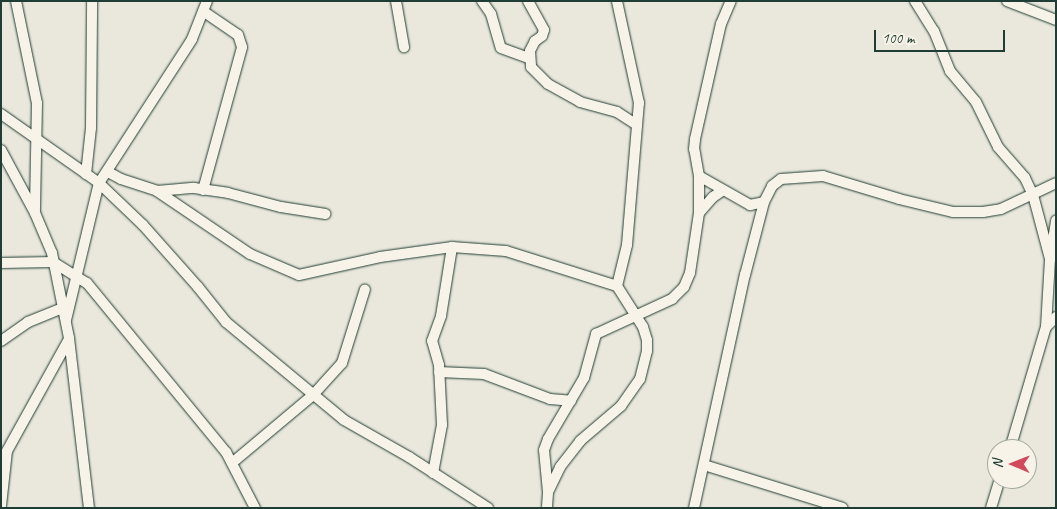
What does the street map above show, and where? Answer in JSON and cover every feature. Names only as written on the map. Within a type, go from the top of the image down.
[{"type":"street","points":[[16,1],[37,103],[35,214]]},
{"type":"street","points":[[86,174],[90,128],[92,1]]},
{"type":"street","points":[[396,1],[404,47]]},
{"type":"street","points":[[482,1],[491,14],[502,48],[529,58]]},
{"type":"street","points":[[528,1],[544,30],[542,36],[536,41],[530,51],[531,68],[548,84],[586,105],[618,112],[637,125]]},
{"type":"street","points":[[617,1],[639,103],[627,245],[617,286]]},
{"type":"street","points":[[548,507],[544,450],[548,439],[587,371],[596,334],[612,325],[637,317],[672,299],[684,288],[690,273],[699,213],[699,176],[694,149],[701,105],[721,24],[731,1]]},
{"type":"street","points":[[915,1],[934,31],[950,71],[976,102],[998,147],[1025,178],[1032,195],[1050,259]]},
{"type":"street","points":[[1007,1],[1056,20]]},
{"type":"street","points":[[65,323],[99,183],[108,172],[192,39],[205,6],[238,35],[242,47],[203,190]]},
{"type":"street","points":[[1,114],[99,183],[143,225],[226,322],[344,420],[434,473],[488,508]]},
{"type":"street","points":[[1,150],[35,214],[54,262],[69,338],[89,508]]},
{"type":"street","points":[[108,172],[121,180],[157,190],[203,190],[228,193],[280,207],[325,214]]},
{"type":"street","points":[[699,176],[750,205],[764,202]]},
{"type":"street","points":[[694,508],[745,275],[764,202],[772,186],[781,179],[806,176],[831,178],[899,199],[953,212],[1001,209],[1056,183]]},
{"type":"street","points":[[157,190],[250,254],[298,275],[389,256],[452,247],[506,251],[617,286],[643,327],[648,340],[640,379],[621,406],[580,442],[560,467],[548,492]]},
{"type":"street","points":[[699,213],[722,190]]},
{"type":"street","points":[[1013,439],[1046,327],[1050,259],[1056,220]]},
{"type":"street","points":[[434,473],[442,425],[439,372],[432,341],[441,316],[452,247]]},
{"type":"street","points":[[1,263],[54,262],[87,283],[226,452],[255,508]]},
{"type":"street","points":[[232,464],[313,394],[342,364],[366,289]]},
{"type":"street","points":[[1,341],[28,322],[62,308]]},
{"type":"street","points":[[1046,327],[1056,317]]},
{"type":"street","points":[[1,506],[7,450],[69,338]]},
{"type":"street","points":[[439,372],[484,374],[550,399],[571,401]]},
{"type":"street","points":[[704,464],[843,508]]},
{"type":"street","points":[[991,508],[997,489]]}]
